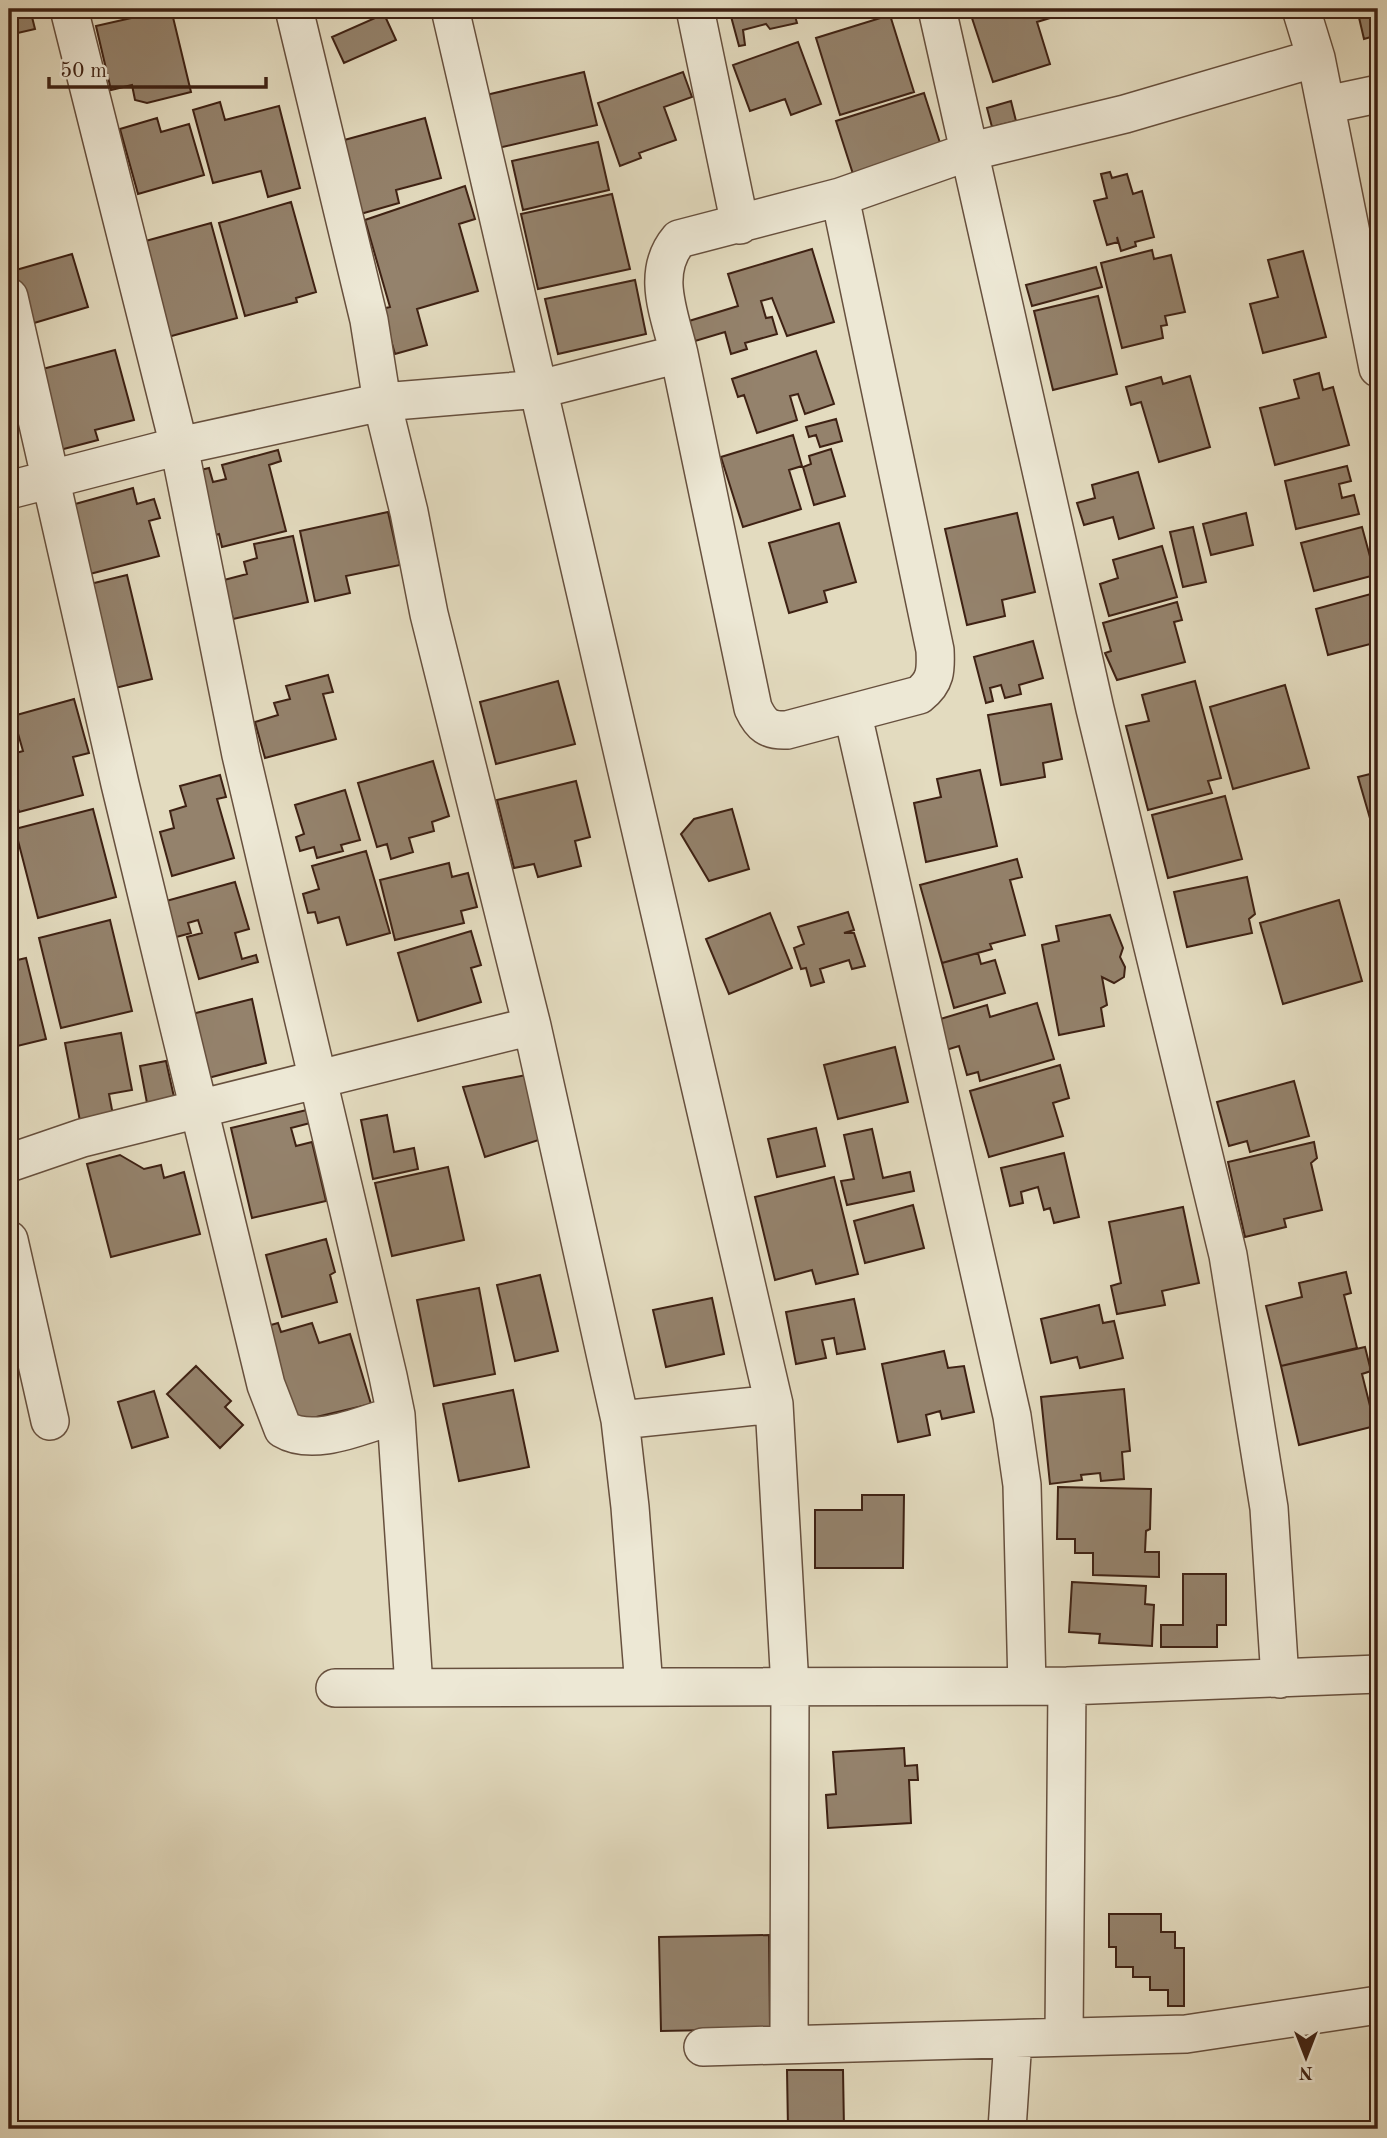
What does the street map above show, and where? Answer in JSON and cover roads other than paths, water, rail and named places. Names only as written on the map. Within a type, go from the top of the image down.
[{"type":"street","points":[[69,9],[178,446],[241,755],[396,1415],[414,1687]]},
{"type":"street","points":[[294,9],[369,320],[382,402],[409,512],[429,614],[532,1026],[620,1420],[631,1507],[644,1687]]},
{"type":"street","points":[[450,9],[774,1404],[790,1687],[789,2044]]},
{"type":"street","points":[[695,9],[740,225]]},
{"type":"street","points":[[937,9],[1095,709],[1228,1255],[1269,1508],[1280,1679]]},
{"type":"street","points":[[1301,9],[1316,58],[1371,305],[1378,368]]},
{"type":"street","points":[[840,197],[935,650],[936,670],[930,686],[919,695],[853,715],[775,731],[759,721],[753,708],[679,354],[662,285],[663,269],[669,251],[679,239],[840,197],[968,152],[1125,114],[1316,58]]},
{"type":"street","points":[[1326,105],[1378,94]]},
{"type":"street","points":[[9,298],[49,481],[197,1110],[266,1385],[283,1429],[297,1435],[324,1435],[396,1415]]},
{"type":"street","points":[[9,490],[178,446],[382,402],[540,389],[679,354]]},
{"type":"street","points":[[853,715],[1012,1416],[1022,1485],[1027,1686]]},
{"type":"street","points":[[9,1163],[82,1139],[319,1082],[532,1026]]},
{"type":"street","points":[[9,1240],[50,1421]]},
{"type":"street","points":[[620,1420],[774,1404]]},
{"type":"street","points":[[335,1688],[1067,1686],[1378,1674]]},
{"type":"street","points":[[1064,2035],[1067,1686]]},
{"type":"street","points":[[703,2047],[1013,2039],[1064,2035],[1186,2035],[1378,2005]]},
{"type":"street","points":[[1007,2129],[1013,2039]]}]
